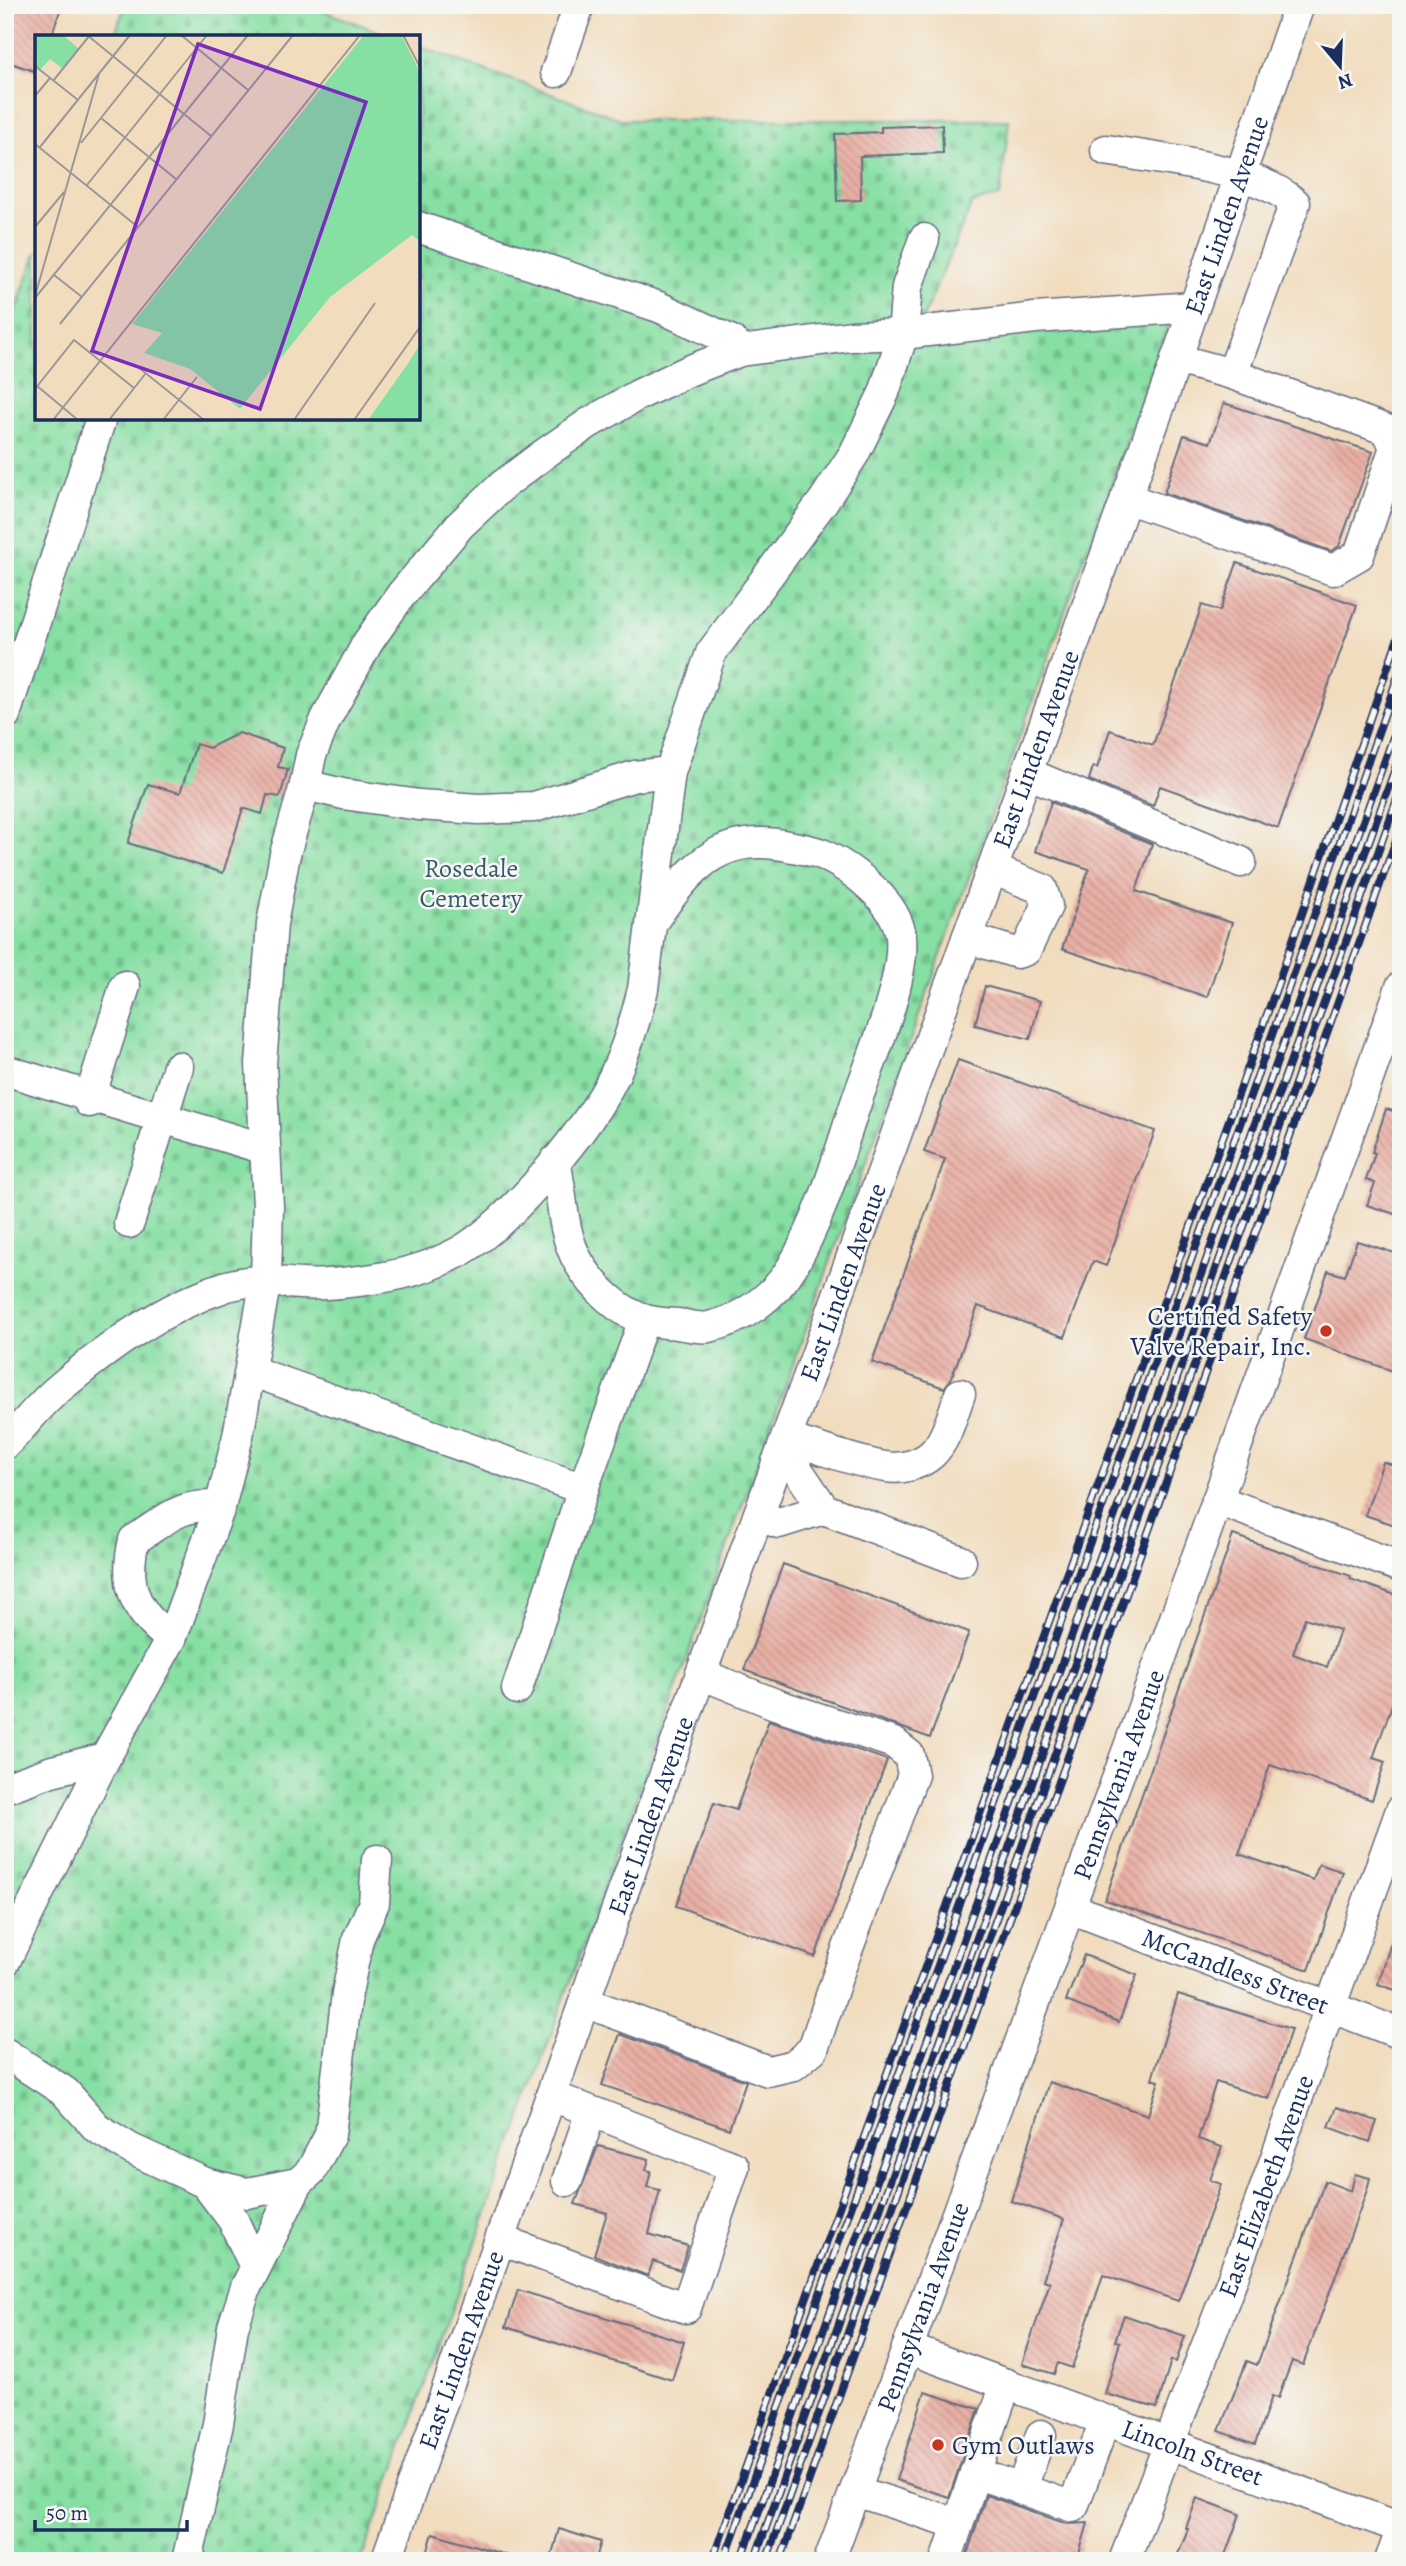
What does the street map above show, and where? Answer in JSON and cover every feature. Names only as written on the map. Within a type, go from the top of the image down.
[{"type":"street","points":[[555,72],[579,5]]},
{"type":"street","name":"East Linden Avenue","points":[[386,2561],[701,1674],[1176,359],[1299,5]]},
{"type":"street","points":[[1106,149],[1240,174],[1285,194],[1294,203],[1232,374]]},
{"type":"street","points":[[420,228],[659,307],[732,341],[740,351]]},
{"type":"street","points":[[10,1430],[133,1332],[177,1306],[229,1286],[266,1279],[301,1284],[382,1278],[426,1267],[460,1251],[486,1232],[538,1183],[555,1161],[597,1106],[615,1075],[634,1024],[643,989],[653,922],[670,772],[711,653],[824,500],[854,454],[884,393],[903,334],[907,287],[924,239]]},
{"type":"street","points":[[5,1961],[105,1758],[171,1639],[220,1507],[251,1371],[266,1279],[268,1206],[261,1064],[272,923],[285,854],[311,755],[326,719],[368,642],[401,595],[460,525],[503,485],[589,423],[638,394],[740,351],[851,336],[903,334],[1153,308],[1194,307]]},
{"type":"street","points":[[1126,498],[1333,570],[1359,555],[1395,447],[1387,429],[1232,374],[1176,359]]},
{"type":"street","points":[[5,715],[100,420]]},
{"type":"street","points":[[305,785],[419,806],[479,809],[534,807],[635,776],[670,772]]},
{"type":"street","points":[[1027,773],[1241,862]]},
{"type":"street","points":[[555,1161],[570,1246],[581,1266],[611,1301],[644,1320],[707,1327],[745,1315],[777,1286],[792,1267],[827,1195],[842,1142],[898,980],[901,936],[895,918],[875,889],[823,855],[768,841],[738,845],[705,859],[674,891],[653,922]]},
{"type":"street","points":[[967,938],[1017,953],[1026,950],[1047,906],[1042,889],[992,869]]},
{"type":"street","points":[[91,1095],[125,986]]},
{"type":"street","name":"Pennsylvania Avenue","points":[[829,2561],[1217,1500],[1390,1051],[1401,987]]},
{"type":"street","points":[[129,1223],[177,1067]]},
{"type":"street","points":[[5,1070],[265,1149]]},
{"type":"street","points":[[517,1689],[583,1489],[644,1320]]},
{"type":"street","points":[[251,1371],[583,1489]]},
{"type":"street","points":[[782,1450],[888,1468],[907,1467],[934,1453],[960,1394]]},
{"type":"street","points":[[782,1450],[824,1509],[961,1562]]},
{"type":"street","points":[[1217,1500],[1401,1567]]},
{"type":"street","points":[[171,1639],[150,1623],[131,1591],[130,1558],[134,1540],[183,1508],[202,1505],[220,1507]]},
{"type":"street","points":[[758,1516],[779,1523],[824,1509]]},
{"type":"street","points":[[585,2002],[768,2071],[794,2065],[813,2049],[913,1774],[909,1755],[894,1743],[775,1704],[701,1674]]},
{"type":"street","points":[[5,1788],[52,1771],[105,1758]]},
{"type":"street","name":"East Elizabeth Avenue","points":[[1124,2561],[1233,2277],[1401,1810]]},
{"type":"street","points":[[187,2561],[218,2424],[233,2327],[246,2287],[298,2183],[311,2171],[330,2135],[347,1993],[358,1940],[374,1903],[377,1860]]},
{"type":"street","name":"McCandless Street","points":[[1070,1908],[1401,2034]]},
{"type":"street","points":[[5,2053],[65,2092],[97,2128],[131,2149],[205,2183],[247,2193],[298,2183]]},
{"type":"street","points":[[501,2240],[686,2308],[734,2167],[552,2096]]},
{"type":"street","points":[[566,2181],[591,2112]]},
{"type":"street","points":[[205,2183],[233,2220],[255,2267]]},
{"type":"street","name":"Lincoln Street","points":[[907,2348],[1401,2530]]},
{"type":"street","points":[[946,2561],[1006,2384]]},
{"type":"street","points":[[975,2473],[1073,2507],[1105,2421]]},
{"type":"street","points":[[1021,2490],[1041,2435]]},
{"type":"street","points":[[855,2491],[958,2524]]},
{"type":"street","points":[[1390,2561],[1401,2530]]},
{"type":"green space","points":[[125,5],[307,5],[389,35],[115,35]]},
{"type":"green space","name":"Rosedale Cemetery","points":[[420,47],[623,120],[1009,120],[1000,196],[972,203],[922,320],[1177,301],[361,2561],[5,2561],[5,339],[35,256],[35,420],[420,420]]},
{"type":"building","points":[[5,5],[62,5],[52,35],[35,35],[35,71],[5,61]]},
{"type":"building","points":[[942,125],[943,153],[860,156],[861,200],[837,201],[835,134],[881,132],[881,127]]},
{"type":"building","points":[[1224,403],[1373,452],[1339,546],[1331,551],[1164,493],[1184,435],[1210,443]]},
{"type":"building","points":[[1237,563],[1357,605],[1278,828],[1160,786],[1153,806],[1089,780],[1093,767],[1097,768],[1110,730],[1153,745],[1202,605],[1220,611]]},
{"type":"building","points":[[239,733],[283,748],[278,767],[288,769],[280,797],[267,795],[262,814],[243,808],[223,873],[128,843],[148,784],[180,793],[196,744],[209,748]]},
{"type":"building","points":[[1051,802],[1152,844],[1136,891],[1232,923],[1207,997],[1062,949],[1089,869],[1035,851]]},
{"type":"building","points":[[985,986],[1040,1001],[1030,1039],[975,1025]]},
{"type":"building","points":[[958,1060],[1155,1131],[1106,1266],[1093,1261],[1065,1337],[978,1306],[951,1379],[944,1388],[872,1362],[945,1159],[924,1152]]},
{"type":"building","points":[[1386,1109],[1401,1113],[1401,1216],[1367,1205],[1375,1183],[1366,1180]]},
{"type":"building","points":[[1357,1241],[1401,1255],[1401,1374],[1304,1339],[1328,1271],[1345,1276]]},
{"type":"building","points":[[1383,1462],[1401,1467],[1401,1527],[1365,1515]]},
{"type":"building","points":[[1233,1535],[1351,1576],[1350,1579],[1401,1597],[1401,1692],[1397,1691],[1373,1758],[1385,1762],[1372,1800],[1270,1765],[1239,1854],[1313,1880],[1319,1864],[1343,1872],[1309,1970],[1105,1900]],"holes":[[[1305,1618],[1340,1630],[1327,1667],[1293,1654]]]},
{"type":"building","points":[[783,1564],[969,1632],[930,1738],[744,1670]]},
{"type":"building","points":[[769,1720],[887,1760],[815,1957],[676,1906],[714,1803],[736,1810]]},
{"type":"building","points":[[1397,1924],[1401,1924],[1401,1992],[1378,1984]]},
{"type":"building","points":[[1084,1955],[1137,1975],[1119,2022],[1066,2001]]},
{"type":"building","points":[[1178,1994],[1291,2029],[1269,2099],[1216,2082],[1198,2139],[1222,2147],[1210,2180],[1221,2184],[1178,2301],[1103,2275],[1072,2368],[1058,2363],[1054,2374],[1022,2364],[1050,2282],[1043,2280],[1064,2219],[1011,2201],[1049,2082],[1148,2115],[1159,2081],[1152,2079]]},
{"type":"building","points":[[620,2034],[746,2081],[729,2129],[602,2085]]},
{"type":"building","points":[[1337,2107],[1377,2121],[1370,2142],[1329,2127]]},
{"type":"building","points":[[598,2146],[649,2159],[646,2170],[651,2171],[647,2187],[660,2190],[649,2234],[688,2246],[680,2270],[653,2261],[648,2276],[594,2255],[607,2213],[575,2204]]},
{"type":"building","points":[[1355,2174],[1370,2178],[1367,2190],[1303,2365],[1292,2361],[1278,2398],[1272,2396],[1255,2444],[1219,2431],[1247,2361],[1257,2365],[1325,2181],[1351,2191]]},
{"type":"building","points":[[518,2290],[684,2342],[672,2380],[506,2327]]},
{"type":"building","points":[[1124,2315],[1185,2336],[1176,2362],[1171,2360],[1157,2408],[1105,2394],[1120,2342],[1115,2341]]},
{"type":"building","name":"Gym Outlaws","points":[[925,2392],[979,2409],[949,2497],[896,2480]]},
{"type":"building","points":[[986,2495],[1067,2524],[1088,2523],[1077,2561],[965,2561]]},
{"type":"building","points":[[1197,2498],[1240,2514],[1223,2561],[1175,2561]]},
{"type":"building","points":[[559,2529],[601,2542],[595,2561],[550,2561]]},
{"type":"building","points":[[433,2533],[512,2557],[511,2561],[425,2561]]},
{"type":"railway","points":[[712,2561],[1271,1003],[1401,629]]},
{"type":"railway","points":[[724,2561],[1282,1007],[1401,667]]},
{"type":"railway","points":[[741,2561],[1401,715]]},
{"type":"railway","points":[[754,2561],[1401,752]]},
{"type":"railway","points":[[766,2561],[1401,788]]},
{"type":"railway","points":[[780,2561],[1401,826]]},
{"type":"place","name":"Certified Safety Valve Repair, Inc.","points":[[1326,1331]]},
{"type":"place","name":"Gym Outlaws","points":[[938,2445]]}]
